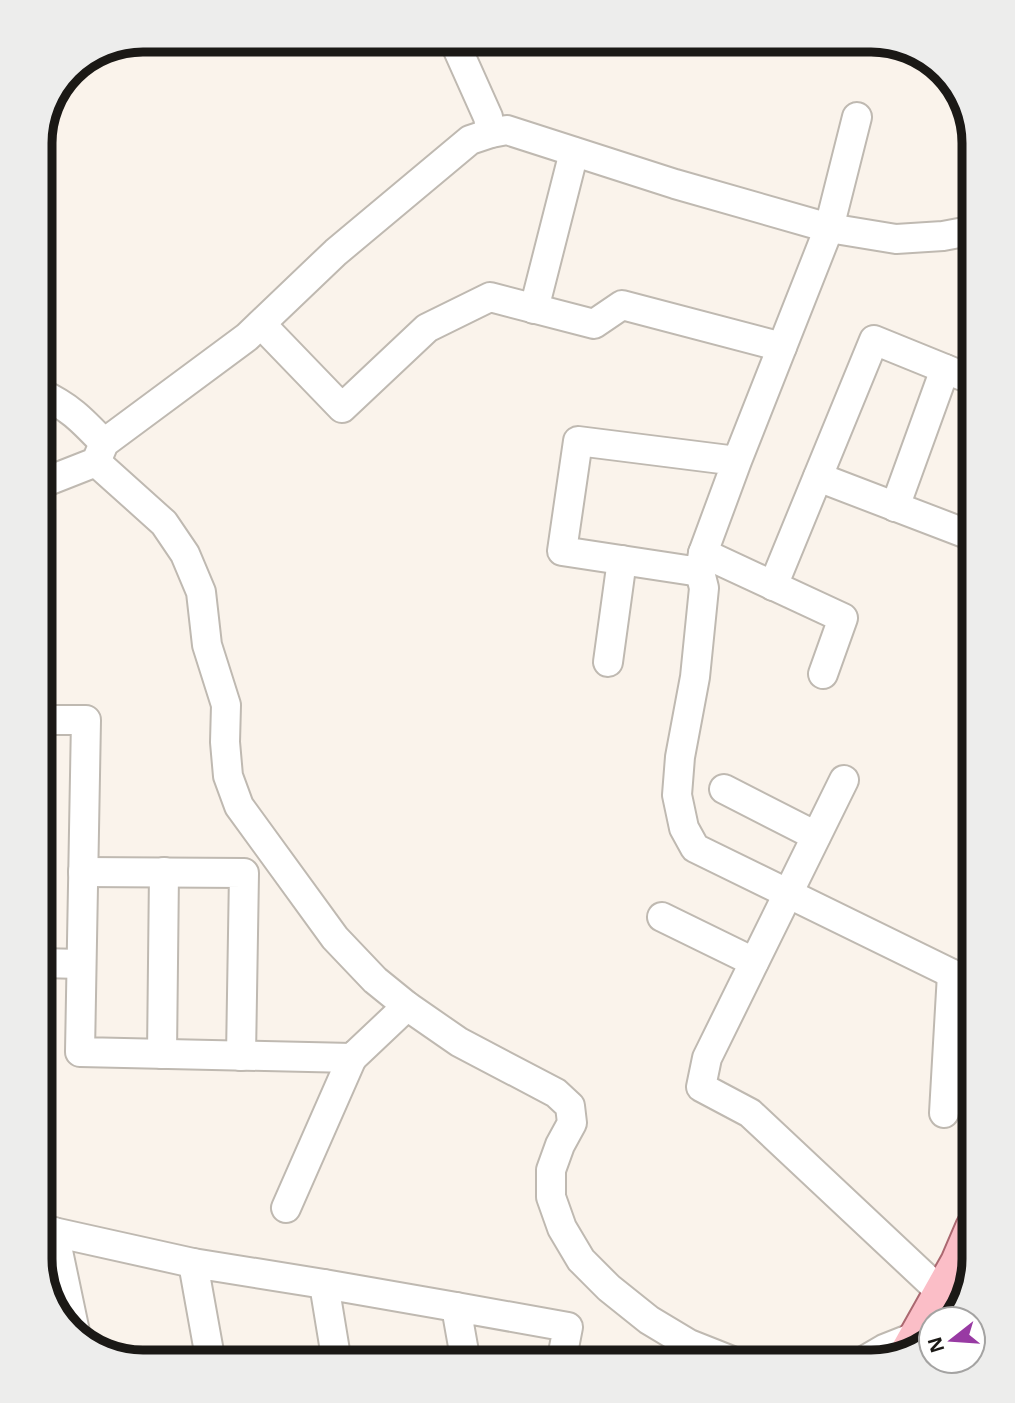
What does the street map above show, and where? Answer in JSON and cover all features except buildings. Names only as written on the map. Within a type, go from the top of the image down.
[{"type":"main road","points":[[938,1305],[962,1258]]},
{"type":"street","points":[[459,52],[488,117],[491,133]]},
{"type":"street","points":[[857,117],[829,228],[737,461],[702,562],[704,588],[695,677],[680,757],[677,795],[684,828],[695,848],[962,979]]},
{"type":"street","points":[[53,477],[100,453],[247,337],[336,252],[460,148],[470,140],[491,133],[507,130],[675,184],[829,228],[896,239],[962,232]]},
{"type":"street","points":[[534,309],[574,152]]},
{"type":"street","points":[[261,324],[342,408],[427,328],[490,297],[594,324],[622,305],[782,346]]},
{"type":"street","points":[[773,586],[874,340],[962,376]]},
{"type":"street","points":[[895,507],[945,369]]},
{"type":"street","points":[[53,398],[76,413],[100,453],[164,523],[185,554],[201,592],[208,645],[226,705],[228,776],[239,806],[335,938],[375,980],[459,1042],[556,1093],[570,1106],[572,1123],[551,1170],[551,1197],[562,1228],[581,1260],[609,1287],[649,1320],[704,1350]]},
{"type":"street","points":[[737,461],[578,441],[562,551],[622,560],[702,562],[773,586],[843,618],[823,674]]},
{"type":"street","points":[[818,477],[962,532]]},
{"type":"street","points":[[608,662],[622,560]]},
{"type":"street","points":[[52,720],[86,720],[79,1052],[352,1058]]},
{"type":"street","points":[[844,780],[707,1058],[701,1087],[750,1113],[943,1294]]},
{"type":"street","points":[[724,789],[816,836]]},
{"type":"street","points":[[83,872],[255,872],[275,854]]},
{"type":"street","points":[[162,1054],[164,872]]},
{"type":"street","points":[[241,1056],[244,873]]},
{"type":"street","points":[[662,917],[754,962]]},
{"type":"street","points":[[52,963],[81,964]]},
{"type":"street","points":[[944,1113],[962,986]]},
{"type":"street","points":[[286,1208],[352,1058],[407,1006]]},
{"type":"street","points":[[52,1231],[192,1263],[568,1327],[564,1350]]},
{"type":"street","points":[[52,1248],[70,1313]]},
{"type":"street","points":[[192,1263],[209,1350]]},
{"type":"street","points":[[324,1284],[335,1350]]},
{"type":"street","points":[[456,1307],[464,1350]]},
{"type":"street","points":[[882,1350],[908,1343]]}]
